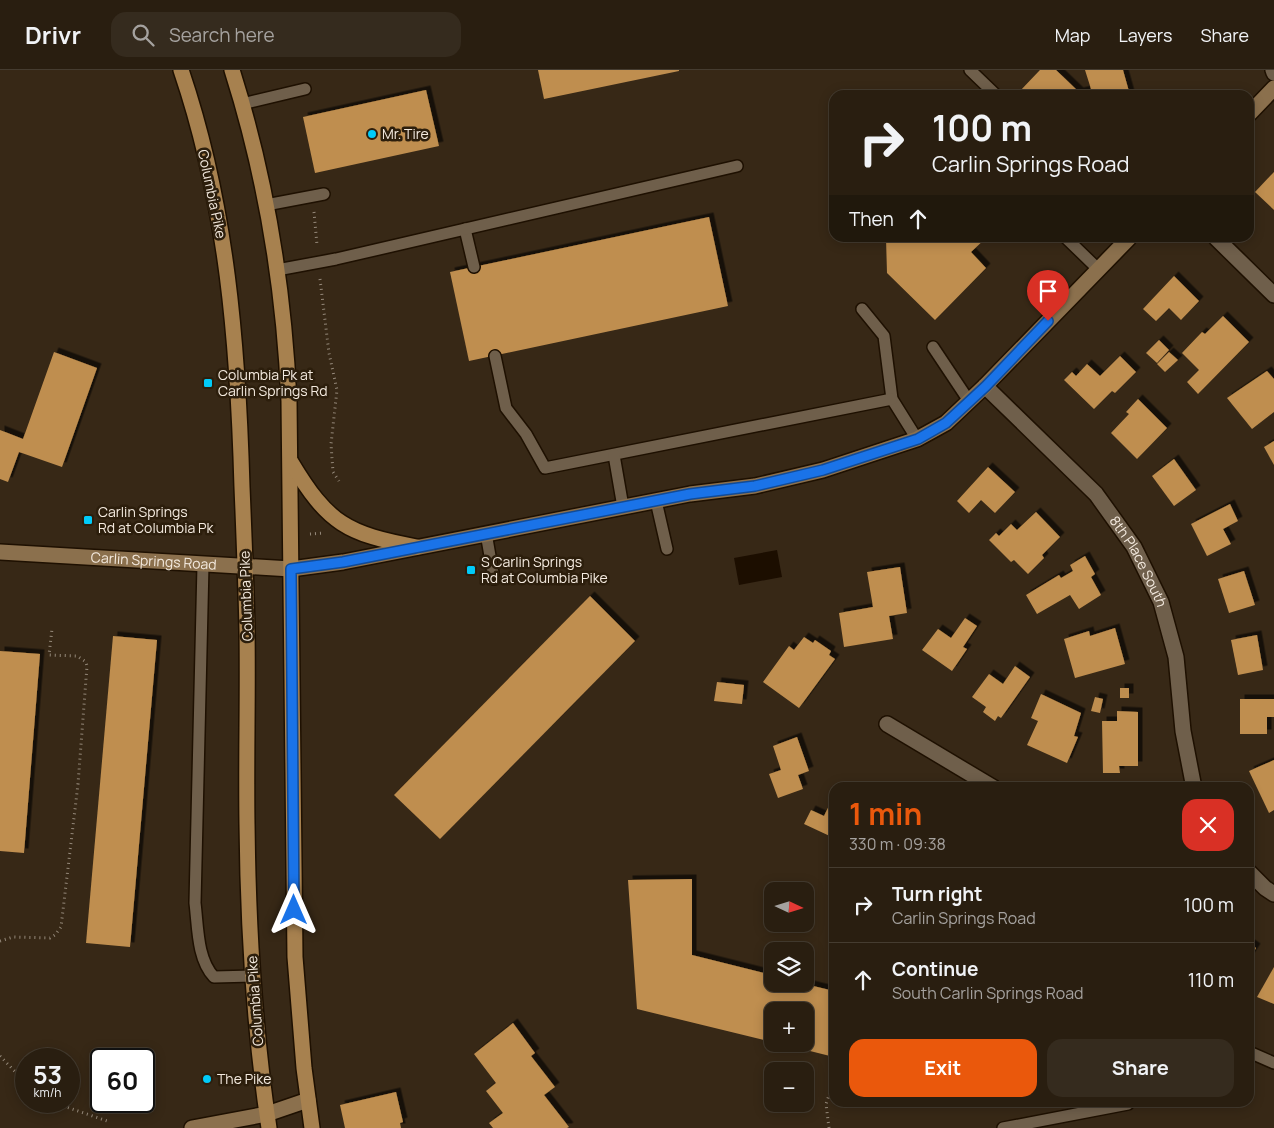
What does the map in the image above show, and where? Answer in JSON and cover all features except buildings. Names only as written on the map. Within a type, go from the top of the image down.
[{"type":"main road","name":"Columbia Pike","points":[[181,70],[210,178],[230,284],[239,381],[245,567],[248,884],[253,976],[268,1121]]},
{"type":"main road","points":[[232,70],[266,205],[277,270],[287,357],[296,965],[312,1128]]},
{"type":"main road","points":[[1254,109],[1274,88]]},
{"type":"main road","name":"Carlin Springs Road","points":[[0,552],[291,569],[336,563],[690,494],[755,486],[823,470],[918,439],[946,423],[986,386],[1125,242]]},
{"type":"main road","points":[[290,461],[313,498],[342,525],[367,536],[417,547]]},
{"type":"main road","points":[[192,1128],[268,1121],[308,1100]]},
{"type":"street","points":[[1220,242],[1274,295]]},
{"type":"street","name":"8th Place South","points":[[986,386],[1096,494],[1134,547],[1161,602],[1176,658],[1183,731],[1193,782]]},
{"type":"street","points":[[887,724],[984,782]]},
{"type":"street","points":[[1254,877],[1274,894]]},
{"type":"lane","points":[[970,70],[991,90]]},
{"type":"lane","points":[[242,104],[305,89]]},
{"type":"lane","points":[[277,270],[336,260],[737,166]]},
{"type":"lane","points":[[266,205],[324,194]]},
{"type":"lane","points":[[465,229],[474,267]]},
{"type":"lane","points":[[1070,242],[1098,269]]},
{"type":"lane","points":[[862,310],[884,336],[892,399],[918,439]]},
{"type":"lane","points":[[932,347],[969,401]]},
{"type":"lane","points":[[495,356],[506,408],[526,434],[545,468],[892,399]]},
{"type":"lane","points":[[614,455],[623,507]]},
{"type":"lane","points":[[656,501],[667,549]]},
{"type":"lane","points":[[486,534],[494,579]]},
{"type":"lane","points":[[203,565],[195,903],[200,944],[207,970],[214,977],[253,976]]},
{"type":"lane","points":[[1254,1054],[1274,1063]]},
{"type":"lane","points":[[1003,1128],[1112,1107]]},
{"type":"path","points":[[314,209],[317,246]]},
{"type":"path","points":[[320,279],[329,352],[337,390],[331,444],[333,472],[339,481]]},
{"type":"path","points":[[310,534],[327,533]]},
{"type":"path","points":[[0,941],[14,937],[50,938],[55,936],[61,927],[78,784],[87,666],[86,662],[77,656],[49,655],[52,630]]},
{"type":"path","points":[[0,1056],[15,1072]]},
{"type":"path","points":[[829,1095],[826,1104],[829,1128]]},
{"type":"path","points":[[80,1112],[110,1122]]},
{"type":"shaded area","points":[[777,550],[782,577],[739,585],[734,558]]},
{"type":"place","name":"Mr. Tire","points":[[372,134]]},
{"type":"place","name":"Columbia Pk at Carlin Springs Rd","points":[[208,383]]},
{"type":"place","name":"Carlin Springs Rd at Columbia Pk","points":[[88,520]]},
{"type":"place","name":"S Carlin Springs Rd at Columbia Pike","points":[[471,570]]},
{"type":"place","name":"The Pike","points":[[207,1079]]},
{"type":"route","points":[[294,910],[295,843],[291,569],[343,562],[690,494],[755,486],[823,470],[918,439],[946,423],[986,386],[1048,321]]}]
